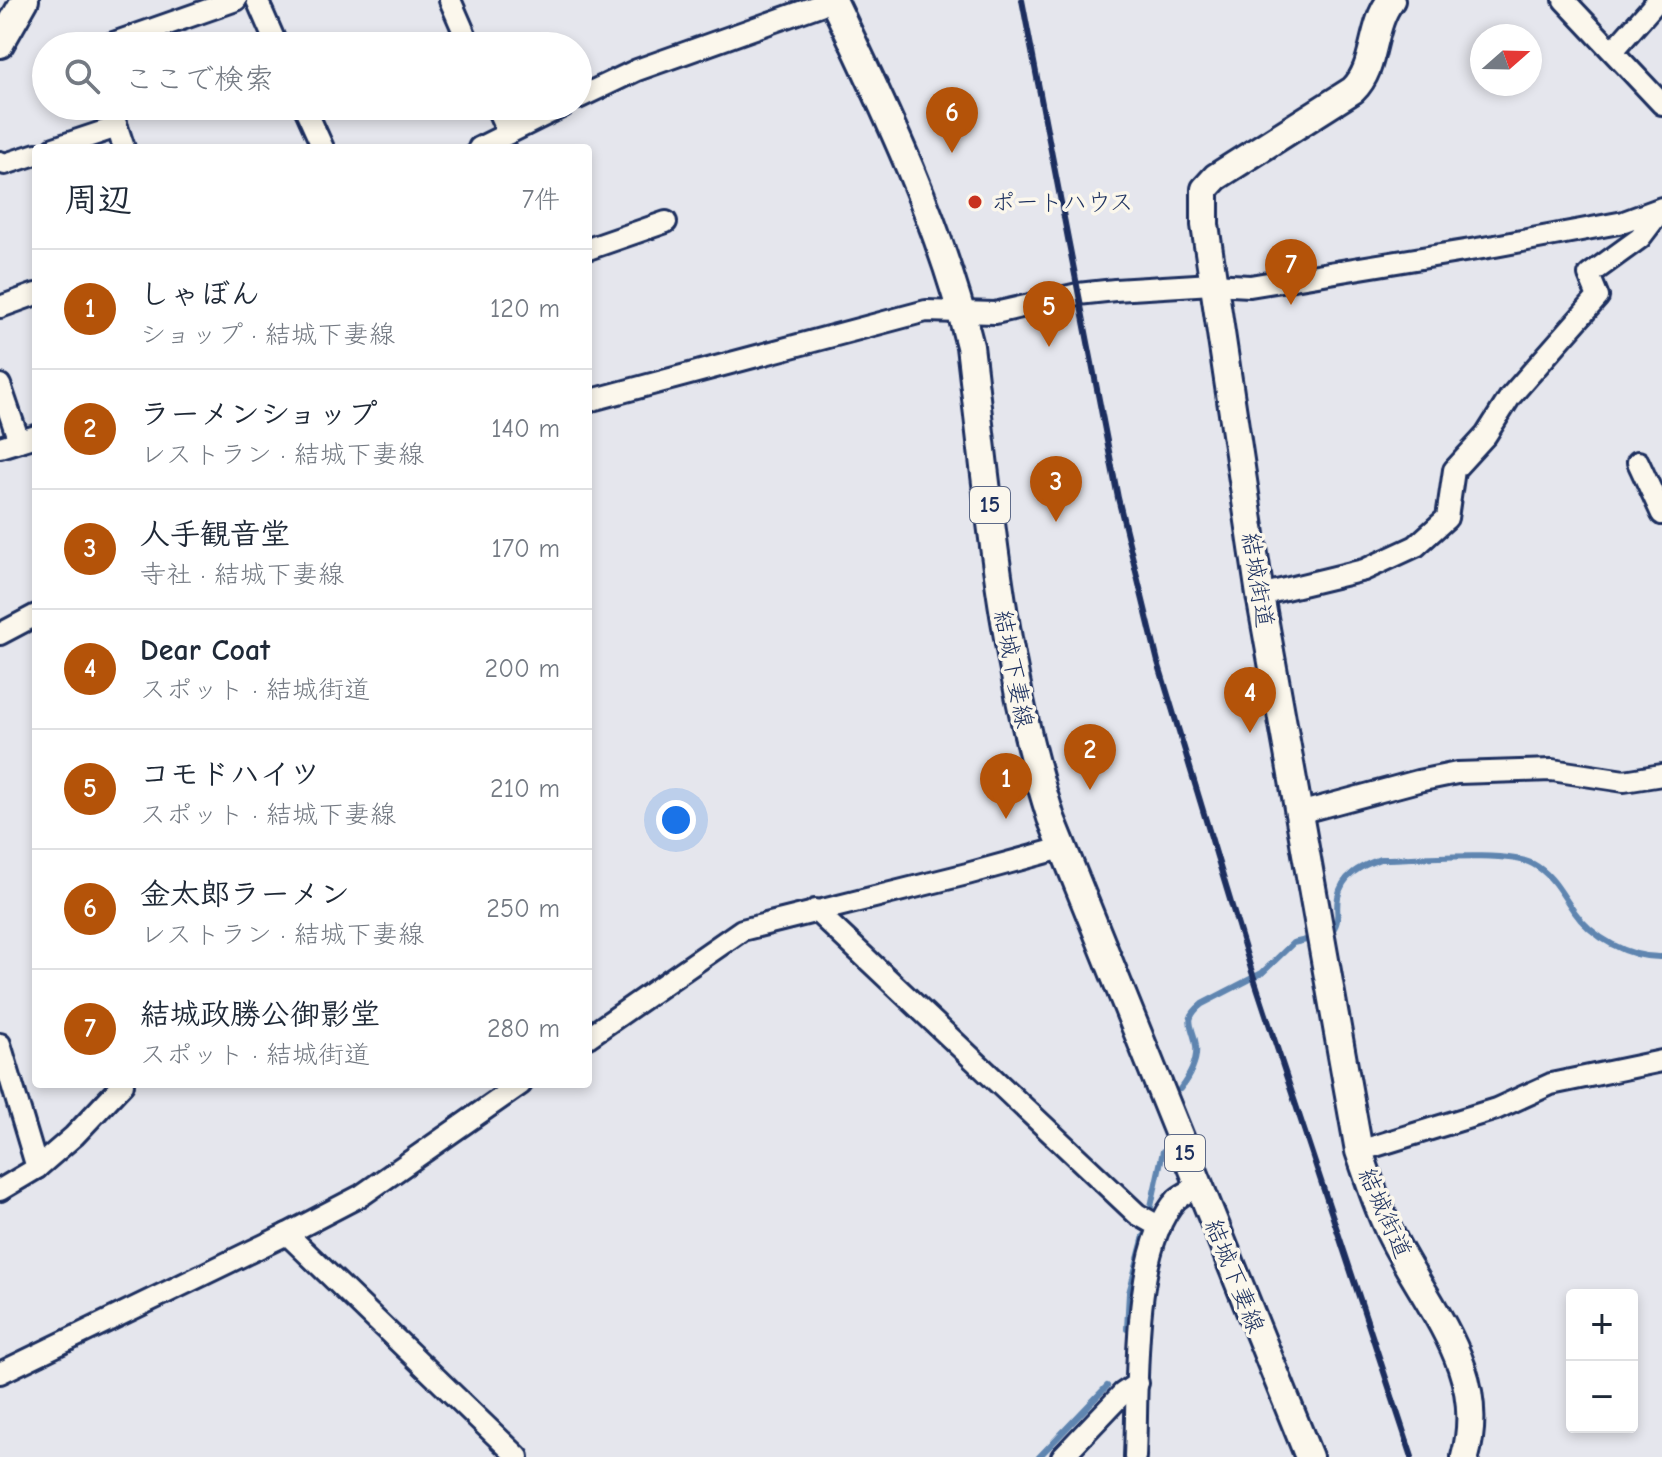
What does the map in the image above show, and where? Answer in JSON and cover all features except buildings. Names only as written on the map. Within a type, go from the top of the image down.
[{"type":"main road","points":[[0,44],[25,0]]},
{"type":"main road","name":"結城下妻線","points":[[833,0],[921,191],[951,272],[962,312],[970,346],[1005,631],[1017,698],[1034,763],[1062,848],[1309,1457]]},
{"type":"main road","name":"結城街道","points":[[1391,0],[1379,21],[1361,82],[1353,90],[1230,166],[1205,189],[1205,225],[1260,595],[1359,1151],[1390,1235],[1459,1357],[1469,1384],[1472,1432],[1465,1457]]},
{"type":"street","points":[[145,32],[236,0]]},
{"type":"street","points":[[257,0],[271,32]]},
{"type":"street","points":[[450,0],[464,32]]},
{"type":"street","points":[[592,91],[637,70],[833,0]]},
{"type":"street","points":[[1564,0],[1662,104]]},
{"type":"street","points":[[1613,51],[1658,0]]},
{"type":"street","points":[[115,120],[123,144]]},
{"type":"street","points":[[310,120],[321,144]]},
{"type":"street","points":[[502,120],[508,133]]},
{"type":"street","points":[[487,144],[534,120]]},
{"type":"street","points":[[66,144],[117,127]]},
{"type":"street","points":[[0,162],[5,164],[32,155]]},
{"type":"street","points":[[592,400],[926,311],[995,313],[1078,294],[1212,284],[1250,286],[1624,222],[1662,208]]},
{"type":"street","points":[[1260,595],[1364,570],[1416,546],[1447,518],[1454,470],[1486,435],[1510,397],[1598,297],[1589,275],[1640,238],[1662,208]]},
{"type":"street","points":[[592,248],[666,222]]},
{"type":"street","points":[[0,307],[32,295]]},
{"type":"street","points":[[0,385],[18,441]]},
{"type":"street","points":[[1638,462],[1662,514]]},
{"type":"street","points":[[0,634],[32,617]]},
{"type":"street","points":[[1299,813],[1457,773],[1552,770],[1624,781],[1662,775]]},
{"type":"street","points":[[592,1034],[742,930],[1062,848]]},
{"type":"street","points":[[815,910],[1137,1214],[1160,1227]]},
{"type":"street","points":[[0,1044],[37,1168]]},
{"type":"street","points":[[1359,1151],[1496,1109],[1551,1084],[1662,1061]]},
{"type":"street","points":[[0,1190],[37,1168],[74,1136],[119,1088]]},
{"type":"street","points":[[0,1373],[362,1195],[515,1088]]},
{"type":"street","points":[[1135,1457],[1142,1299],[1160,1227],[1178,1199],[1198,1186]]},
{"type":"street","points":[[287,1234],[518,1457]]},
{"type":"street","points":[[1062,1457],[1123,1393],[1138,1383]]},
{"type":"waterway","points":[[1330,934],[1337,920],[1340,889],[1353,872],[1366,865],[1380,859],[1503,857],[1540,868],[1556,884],[1581,920],[1612,944],[1637,954],[1662,957]]},
{"type":"waterway","points":[[1180,1089],[1196,1058],[1190,1024],[1196,1010],[1262,973],[1293,943],[1315,938]]},
{"type":"waterway","points":[[1150,1211],[1163,1151]]},
{"type":"waterway","points":[[1127,1329],[1129,1293],[1144,1236]]},
{"type":"waterway","points":[[1039,1457],[1107,1386]]},
{"type":"railway","points":[[1022,0],[1118,498],[1158,662],[1251,969],[1412,1457]]},
{"type":"place","name":"金太郎ラーメン","points":[[952,153]]},
{"type":"place","name":"ポートハウス","points":[[975,202]]},
{"type":"place","name":"結城政勝公御影堂","points":[[1291,305]]},
{"type":"place","name":"コモドハイツ","points":[[1049,347]]},
{"type":"place","name":"人手観音堂","points":[[1056,522]]},
{"type":"place","name":"Dear Coat","points":[[1250,733]]},
{"type":"place","name":"ラーメンショップ","points":[[1090,790]]},
{"type":"place","name":"しゃぼん","points":[[1006,819]]}]
